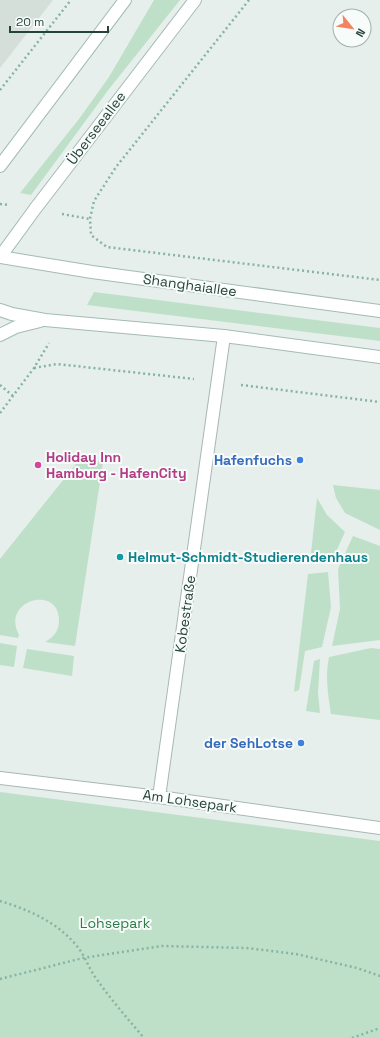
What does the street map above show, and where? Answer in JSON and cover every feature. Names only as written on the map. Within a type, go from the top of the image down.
[{"type":"main road","points":[[0,166],[125,0]]},
{"type":"main road","name":"Überseeallee","points":[[0,257],[73,158],[195,0]]},
{"type":"main road","name":"Shanghaiallee","points":[[0,257],[92,272],[380,311]]},
{"type":"main road","points":[[0,310],[12,314],[45,320],[224,336],[380,357]]},
{"type":"main road","points":[[0,335],[16,326],[45,320]]},
{"type":"main road","name":"Kobestraße","points":[[159,797],[224,336]]},
{"type":"main road","name":"Am Lohsepark","points":[[0,778],[159,797],[380,828]]},
{"type":"path","points":[[0,90],[71,0]]},
{"type":"path","points":[[249,0],[116,167],[94,201],[90,219],[91,234],[107,247],[380,280]]},
{"type":"path","points":[[0,412],[34,368]]},
{"type":"path","points":[[0,385],[13,396]]},
{"type":"path","points":[[0,901],[14,905],[59,928],[76,945],[97,980],[144,1038]]},
{"type":"path","points":[[0,979],[83,958],[162,946],[247,948],[296,954],[357,968],[380,976]]},
{"type":"path","points":[[352,1038],[380,1028]]},
{"type":"shaded area","points":[[0,0],[53,0],[0,68]]},
{"type":"green space","points":[[154,0],[180,0],[109,89],[31,195],[20,193],[79,119],[109,77]]},
{"type":"green space","points":[[94,292],[380,328],[380,341],[87,305]]},
{"type":"green space","points":[[80,459],[103,462],[75,646],[45,642],[55,633],[59,620],[57,609],[50,602],[41,600],[32,601],[23,605],[17,613],[15,623],[19,635],[18,638],[0,635],[0,559]]},
{"type":"green space","points":[[333,485],[380,490],[380,530],[345,513],[336,498]]},
{"type":"green space","points":[[317,498],[327,515],[345,532],[334,556],[311,553]]},
{"type":"green space","points":[[353,536],[380,546],[380,640],[332,646],[340,609],[338,569]]},
{"type":"green space","points":[[328,572],[331,607],[322,647],[305,651],[299,690],[294,692],[308,574]]},
{"type":"green space","points":[[0,643],[17,646],[14,667],[0,665]]},
{"type":"green space","points":[[371,648],[380,649],[380,720],[331,714],[327,678],[329,657]]},
{"type":"green space","points":[[27,649],[74,656],[72,676],[23,668]]},
{"type":"green space","points":[[320,659],[318,693],[320,713],[306,711],[314,661]]},
{"type":"green space","name":"Lohsepark","points":[[0,792],[380,841],[380,1038],[0,1038]]},
{"type":"place","name":"Hafenfuchs","points":[[300,460]]},
{"type":"place","name":"Holiday Inn Hamburg - HafenCity","points":[[38,465]]},
{"type":"place","name":"Helmut-Schmidt-Studierendenhaus","points":[[120,557]]},
{"type":"place","name":"der SehLotse","points":[[301,743]]}]
